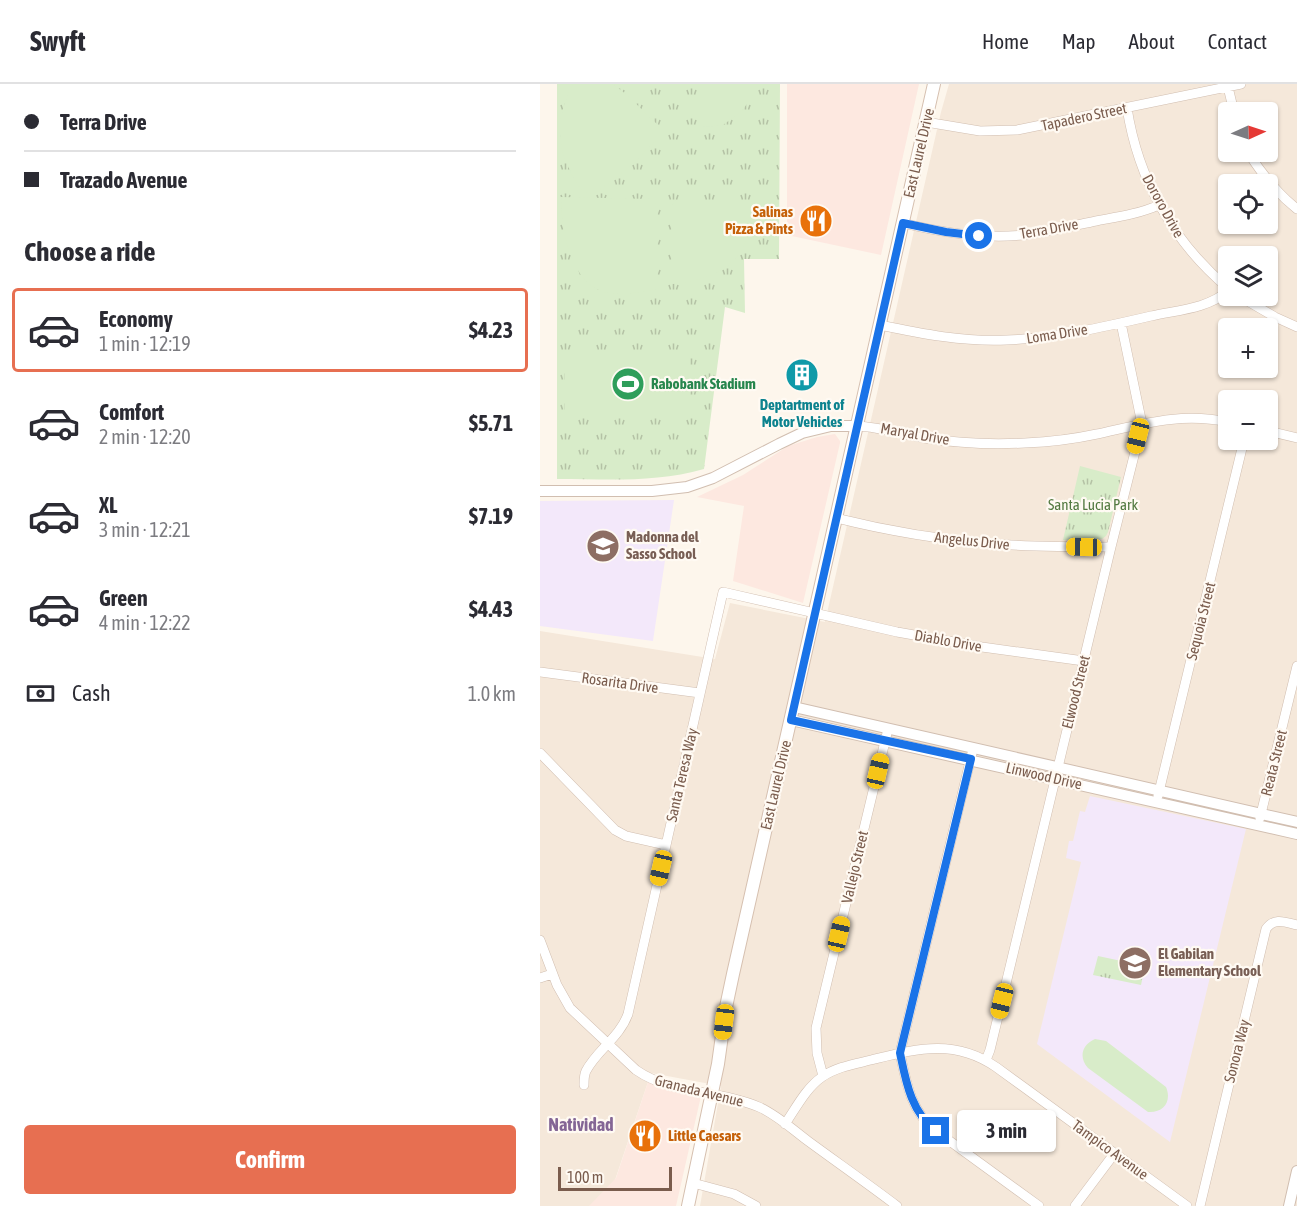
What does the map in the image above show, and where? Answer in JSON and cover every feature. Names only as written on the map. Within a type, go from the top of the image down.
[{"type":"main road","name":"East Laurel Drive","points":[[688,1206],[712,1095],[733,974],[934,84]]},
{"type":"street","name":"Tapadero Street","points":[[926,122],[967,130],[1024,129],[1241,84]]},
{"type":"street","points":[[1228,87],[1232,102]]},
{"type":"street","name":"Dororo Drive","points":[[1127,108],[1140,163],[1159,205],[1189,249],[1218,279]]},
{"type":"street","points":[[1255,162],[1267,180],[1297,209]]},
{"type":"street","name":"Terra Drive","points":[[903,223],[959,234],[1015,235],[1044,232],[1143,212],[1159,205]]},
{"type":"street","name":"Loma Drive","points":[[880,325],[942,337],[994,340],[1044,337],[1207,304],[1218,298]]},
{"type":"street","points":[[1256,306],[1297,327]]},
{"type":"street","name":"Elwood Street","points":[[986,1060],[1142,424],[1121,323]]},
{"type":"street","name":"Maryal Drive","points":[[540,491],[652,491],[687,487],[713,478],[802,433],[831,426],[873,427],[933,439],[994,444],[1037,443],[1081,437],[1185,417],[1218,420]]},
{"type":"street","points":[[1278,433],[1297,438]]},
{"type":"street","name":"Sequoia Street","points":[[1157,802],[1242,450]]},
{"type":"street","name":"Angelus Drive","points":[[836,518],[897,532],[968,542],[1030,546],[1111,547]]},
{"type":"street","name":"Santa Teresa Way","points":[[584,1085],[587,1071],[621,1029],[628,1014],[723,592],[815,613]]},
{"type":"street","name":"Diablo Drive","points":[[815,613],[897,632],[982,647],[1084,660]]},
{"type":"street","name":"Reata Street","points":[[1259,825],[1297,666]]},
{"type":"street","name":"Rosarita Drive","points":[[540,672],[700,693]]},
{"type":"street","name":"Linwood Drive","points":[[794,707],[888,729],[1055,779],[1297,834]]},
{"type":"street","name":"Linwood Drive","points":[[791,720],[885,740],[1058,767],[1297,822]]},
{"type":"street","name":"Vallejo Street","points":[[823,1076],[816,1047],[816,1028],[888,729]]},
{"type":"street","points":[[540,753],[615,830],[626,836],[666,845]]},
{"type":"street","points":[[972,754],[900,1053],[912,1100],[918,1113],[928,1125],[1039,1206]]},
{"type":"street","name":"Sonora Way","points":[[1200,1206],[1266,929],[1270,923],[1276,921],[1297,925]]},
{"type":"street","name":"Granada Avenue","points":[[540,940],[552,974],[570,1008],[631,1066],[651,1079],[756,1106],[768,1112],[897,1206]]},
{"type":"street","points":[[540,978],[552,974]]},
{"type":"street","name":"Tampico Avenue","points":[[785,1124],[810,1088],[823,1076],[839,1069],[900,1053],[928,1048],[948,1048],[986,1060],[1187,1206]]},
{"type":"street","points":[[1075,1206],[1114,1154]]},
{"type":"street","points":[[1289,1206],[1297,1171]]},
{"type":"street","points":[[693,1183],[734,1194],[756,1206]]},
{"type":"shaded area","points":[[787,84],[919,84],[881,255],[787,235]]},
{"type":"shaded area","points":[[949,84],[1297,84],[1297,1206],[700,1206],[721,1086],[651,1073],[614,1183],[592,1206],[540,1206],[540,631],[715,659],[730,603],[825,622]]},
{"type":"shaded area","points":[[835,434],[840,443],[803,603],[733,581],[744,506],[697,497],[743,475],[788,446]]},
{"type":"shaded area","name":"Madonna del Sasso School","points":[[674,500],[653,641],[540,626],[540,501]]},
{"type":"shaded area","name":"El Gabilan Elementary School","points":[[1090,796],[1246,829],[1170,1142],[1037,1044],[1081,862],[1066,858],[1069,841],[1073,841],[1080,811],[1085,812]]},
{"type":"shaded area","points":[[649,1079],[701,1096],[676,1206],[589,1206],[616,1178]]},
{"type":"green space","points":[[557,84],[780,84],[779,259],[744,259],[745,313],[725,307],[704,469],[649,478],[557,479]]},
{"type":"green space","points":[[573,84],[613,84],[660,127],[660,137],[628,168],[594,194],[582,191],[567,164],[560,139],[562,113]]},
{"type":"green space","points":[[703,84],[754,84],[753,95],[742,111],[723,125],[703,127]]},
{"type":"green space","points":[[561,197],[653,199],[657,206],[657,289],[610,293],[597,289],[586,281],[577,269],[566,240]]},
{"type":"green space","points":[[676,200],[753,200],[748,236],[742,250],[733,261],[707,277],[672,284],[672,205]]},
{"type":"green space","name":"Rabobank Stadium","points":[[565,356],[690,356],[690,411],[565,411]]},
{"type":"green space","name":"Santa Lucia Park","points":[[1080,466],[1121,477],[1108,532],[1102,539],[1063,540]]},
{"type":"green space","points":[[1098,956],[1145,966],[1141,985],[1093,975]]},
{"type":"green space","points":[[1095,1039],[1106,1041],[1166,1087],[1168,1097],[1165,1105],[1154,1112],[1148,1112],[1088,1068],[1083,1060],[1083,1052],[1084,1048]]},
{"type":"place","name":"Salinas Pizza & Pints","points":[[816,221]]},
{"type":"place","name":"Deptartment of Motor Vehicles","points":[[802,375]]},
{"type":"place","name":"Rabobank Stadium","points":[[628,384]]},
{"type":"place","name":"Madonna del Sasso School","points":[[603,546]]},
{"type":"place","name":"El Gabilan Elementary School","points":[[1135,963]]},
{"type":"place","name":"Little Caesars","points":[[645,1136]]},
{"type":"district","name":"Natividad","points":[[581,1125]]},
{"type":"route","points":[[936,1131],[922,1119],[915,1107],[900,1053],[971,759],[791,720],[903,223],[933,230],[979,236]]}]
